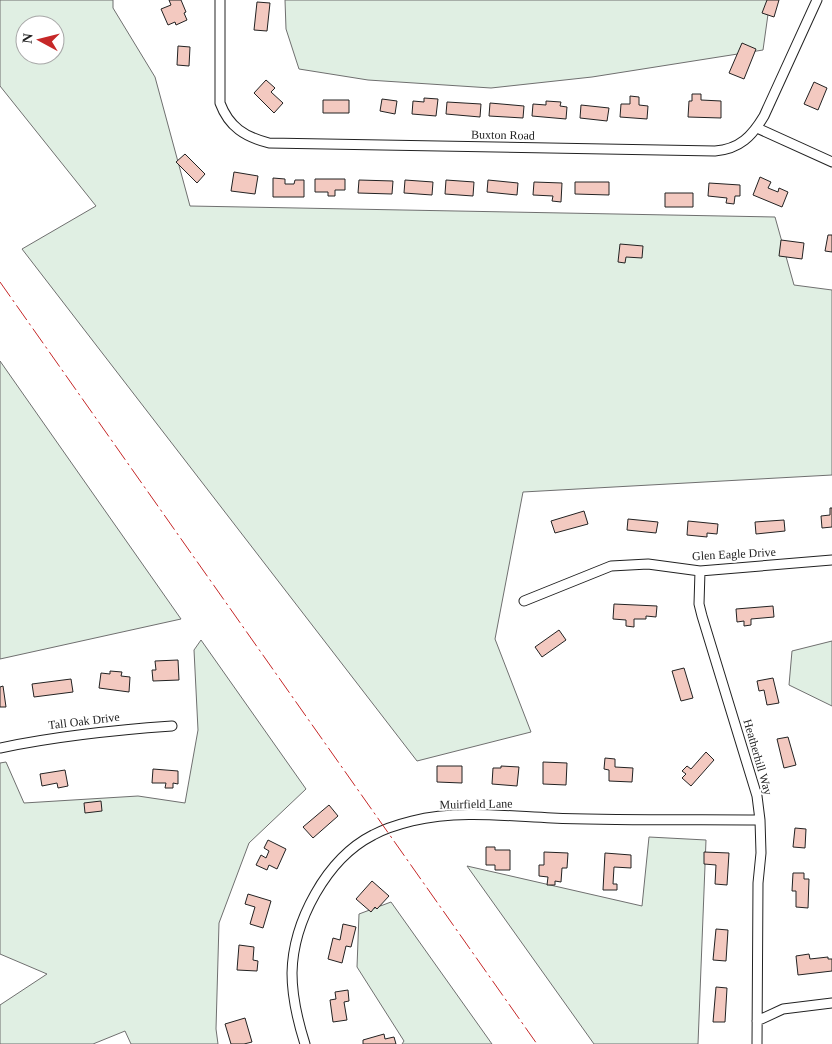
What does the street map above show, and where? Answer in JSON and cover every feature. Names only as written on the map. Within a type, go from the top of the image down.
[{"type":"street","name":"Buxton Road","points":[[220,0],[220,103],[231,124],[243,134],[262,141],[279,143],[715,151],[733,148],[757,128],[817,0]]},
{"type":"street","points":[[757,128],[832,162]]},
{"type":"street","name":"Glen Eagle Drive","points":[[524,601],[611,566],[648,564],[700,571],[832,560]]},
{"type":"street","name":"Heatherhill Way","points":[[700,571],[699,604],[754,781],[760,820],[757,1044]]},
{"type":"street","name":"Tall Oak Drive","points":[[0,748],[64,736],[111,730],[172,726]]},
{"type":"street","name":"Muirfield Lane","points":[[305,1044],[293,988],[292,972],[297,940],[307,909],[320,886],[350,851],[373,835],[412,821],[451,815],[760,820]]},
{"type":"street","points":[[757,1021],[784,1009],[832,1003]]},
{"type":"green space","points":[[0,0],[113,0],[113,8],[155,77],[190,206],[775,217],[794,285],[832,290],[832,475],[523,492],[495,639],[531,732],[417,761],[22,249],[96,206],[0,86]]},
{"type":"green space","points":[[285,0],[770,0],[763,50],[592,77],[491,88],[368,80],[299,69],[286,29]]},
{"type":"green space","points":[[0,361],[181,619],[0,659]]},
{"type":"green space","points":[[201,640],[306,789],[249,843],[219,923],[216,1029],[218,1044],[131,1044],[125,1031],[93,1044],[0,1044],[0,1005],[47,974],[0,954],[0,763],[6,762],[24,803],[138,796],[185,803],[198,730],[194,650]]},
{"type":"green space","points":[[832,641],[832,706],[789,685],[792,651]]},
{"type":"green space","points":[[649,837],[706,840],[698,1044],[594,1044],[467,866],[642,906]]},
{"type":"green space","points":[[391,902],[492,1044],[402,1044],[404,1041],[357,967],[359,914]]},
{"type":"building","points":[[169,0],[181,0],[187,20],[176,25],[175,22],[168,25],[161,9],[171,5]]},
{"type":"building","points":[[767,0],[779,0],[774,17],[762,13]]},
{"type":"building","points":[[257,2],[270,3],[267,31],[254,30]]},
{"type":"building","points":[[742,43],[756,49],[744,79],[729,73]]},
{"type":"building","points":[[178,46],[190,47],[189,66],[177,65]]},
{"type":"building","points":[[266,80],[275,88],[271,92],[283,103],[274,113],[254,93]]},
{"type":"building","points":[[814,82],[827,88],[818,110],[804,104]]},
{"type":"building","points":[[692,94],[701,94],[701,100],[721,101],[721,118],[688,117],[689,101],[692,101]]},
{"type":"building","points":[[630,96],[639,97],[639,105],[648,106],[647,119],[620,117],[621,104],[630,104]]},
{"type":"building","points":[[424,98],[438,99],[436,116],[412,114],[413,101],[424,102]]},
{"type":"building","points":[[382,99],[397,101],[395,114],[380,111]]},
{"type":"building","points":[[323,100],[349,100],[349,113],[323,113]]},
{"type":"building","points":[[546,101],[561,102],[560,106],[567,107],[566,119],[532,116],[533,104],[546,105]]},
{"type":"building","points":[[447,102],[481,104],[480,117],[446,114]]},
{"type":"building","points":[[490,103],[524,106],[523,118],[489,116]]},
{"type":"building","points":[[581,105],[609,108],[607,121],[580,118]]},
{"type":"building","points":[[185,154],[205,174],[197,183],[176,162]]},
{"type":"building","points":[[234,172],[258,176],[255,194],[231,191]]},
{"type":"building","points":[[760,177],[771,182],[768,188],[778,192],[779,188],[788,192],[782,207],[753,195]]},
{"type":"building","points":[[273,178],[285,179],[285,184],[294,184],[295,180],[304,180],[304,197],[273,197]]},
{"type":"building","points":[[315,179],[345,179],[345,190],[335,190],[335,196],[328,196],[328,192],[315,192]]},
{"type":"building","points":[[359,180],[393,181],[392,194],[358,193]]},
{"type":"building","points":[[405,180],[433,182],[432,195],[404,193]]},
{"type":"building","points":[[446,180],[474,182],[473,196],[445,194]]},
{"type":"building","points":[[488,180],[518,183],[517,195],[487,192]]},
{"type":"building","points":[[534,182],[562,183],[561,202],[552,201],[553,196],[533,195]]},
{"type":"building","points":[[575,182],[609,182],[609,195],[575,194]]},
{"type":"building","points":[[709,183],[740,185],[740,196],[735,196],[734,204],[726,203],[727,198],[708,196]]},
{"type":"building","points":[[665,193],[693,193],[693,207],[665,207]]},
{"type":"building","points":[[828,235],[832,235],[832,252],[825,251]]},
{"type":"building","points":[[781,240],[804,243],[802,259],[779,256]]},
{"type":"building","points":[[620,244],[643,246],[642,258],[626,257],[625,263],[618,262]]},
{"type":"building","points":[[830,508],[832,508],[832,527],[822,528],[821,516],[830,515]]},
{"type":"building","points":[[584,511],[588,524],[555,533],[551,521]]},
{"type":"building","points":[[628,519],[658,522],[656,533],[627,530]]},
{"type":"building","points":[[784,520],[785,531],[756,534],[755,522]]},
{"type":"building","points":[[688,521],[718,524],[717,534],[707,533],[707,537],[687,535]]},
{"type":"building","points":[[614,604],[657,606],[656,617],[646,616],[646,619],[634,619],[634,627],[626,626],[626,620],[613,619]]},
{"type":"building","points":[[773,606],[774,617],[751,619],[751,625],[744,626],[744,621],[737,622],[736,609]]},
{"type":"building","points":[[559,630],[566,640],[542,657],[535,647]]},
{"type":"building","points":[[178,660],[179,680],[153,681],[152,670],[156,670],[155,661]]},
{"type":"building","points":[[684,668],[693,698],[681,701],[672,671]]},
{"type":"building","points":[[110,671],[122,672],[121,676],[130,677],[129,692],[99,688],[101,673],[110,674]]},
{"type":"building","points":[[773,678],[779,703],[767,705],[764,690],[759,691],[757,681]]},
{"type":"building","points":[[71,679],[73,692],[34,697],[32,684]]},
{"type":"building","points":[[3,686],[6,707],[0,707],[0,687]]},
{"type":"building","points":[[788,737],[796,765],[784,768],[777,739]]},
{"type":"building","points":[[706,752],[714,760],[691,786],[682,778],[686,774],[682,771],[687,766],[691,769]]},
{"type":"building","points":[[605,758],[615,759],[615,767],[633,768],[632,782],[609,781],[609,770],[604,769]]},
{"type":"building","points":[[543,762],[567,763],[566,785],[543,784]]},
{"type":"building","points":[[437,766],[462,766],[462,783],[437,782]]},
{"type":"building","points":[[501,766],[519,767],[517,786],[492,784],[493,768],[501,768]]},
{"type":"building","points":[[153,769],[178,771],[178,784],[173,783],[173,788],[165,788],[166,783],[152,783]]},
{"type":"building","points":[[65,770],[68,786],[58,788],[57,783],[42,786],[40,774]]},
{"type":"building","points":[[101,801],[102,811],[85,813],[84,803]]},
{"type":"building","points":[[329,805],[338,816],[313,838],[303,827]]},
{"type":"building","points":[[795,828],[806,829],[805,848],[793,847]]},
{"type":"building","points":[[268,840],[286,849],[277,869],[269,865],[267,870],[256,865],[261,855],[266,858],[269,851],[264,848]]},
{"type":"building","points":[[486,847],[495,847],[495,850],[510,850],[510,870],[495,870],[495,865],[486,865]]},
{"type":"building","points":[[544,852],[568,853],[567,868],[562,868],[561,882],[555,881],[555,885],[547,885],[548,877],[539,876],[539,865],[544,865]]},
{"type":"building","points":[[704,852],[729,853],[727,885],[715,884],[716,865],[704,864]]},
{"type":"building","points":[[605,853],[631,855],[631,868],[614,867],[613,884],[617,884],[617,890],[603,890]]},
{"type":"building","points":[[793,873],[804,873],[804,879],[809,879],[808,908],[796,907],[796,891],[792,891]]},
{"type":"building","points":[[372,881],[389,896],[377,909],[375,907],[371,912],[356,899]]},
{"type":"building","points":[[248,894],[271,901],[263,928],[250,924],[255,907],[245,904]]},
{"type":"building","points":[[343,924],[356,927],[351,947],[346,946],[342,963],[328,959],[333,938],[340,940]]},
{"type":"building","points":[[716,929],[728,930],[726,961],[713,960]]},
{"type":"building","points":[[239,945],[254,947],[253,960],[258,961],[257,971],[237,970]]},
{"type":"building","points":[[809,954],[810,959],[828,957],[828,959],[832,959],[832,971],[798,975],[796,956]]},
{"type":"building","points":[[716,987],[727,988],[725,1022],[713,1022]]},
{"type":"building","points":[[348,990],[349,1001],[344,1002],[347,1020],[333,1022],[330,1000],[336,999],[335,992]]},
{"type":"building","points":[[245,1018],[252,1042],[231,1044],[225,1024]]},
{"type":"building","points":[[384,1034],[385,1039],[394,1037],[396,1044],[363,1044],[363,1040]]},
{"type":"power","points":[[0,282],[537,1044]]}]
